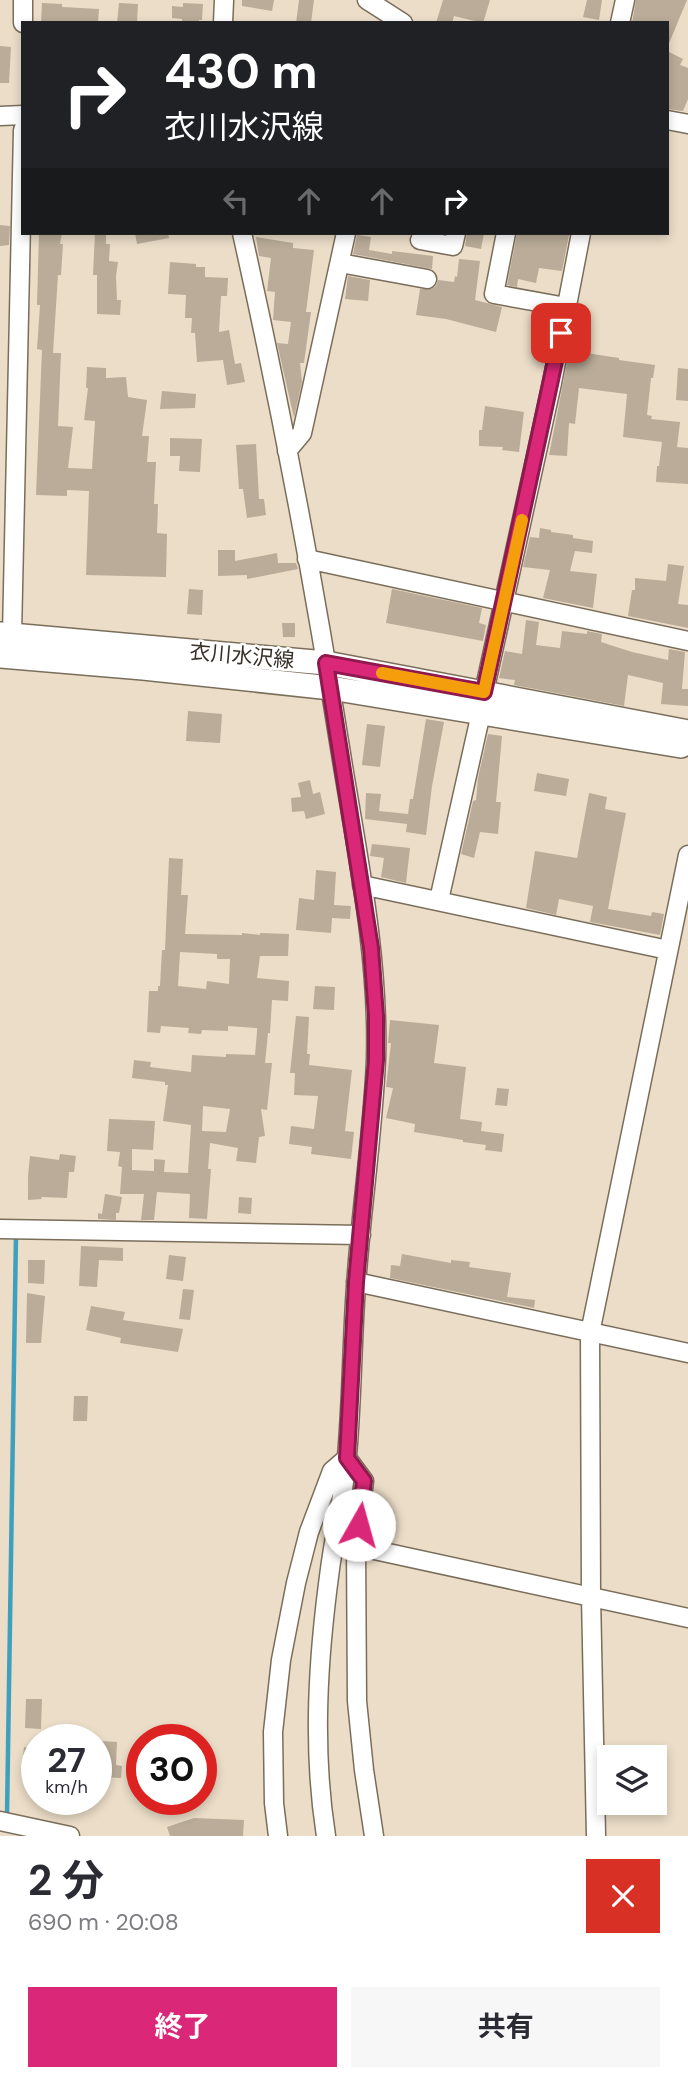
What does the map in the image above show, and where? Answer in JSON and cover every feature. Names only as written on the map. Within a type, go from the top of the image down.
[{"type":"main road","name":"衣川水沢線","points":[[6,634],[326,663],[483,703],[688,747]]},
{"type":"main road","name":"衣川水沢線","points":[[0,656],[483,703],[688,732]]},
{"type":"street","points":[[23,0],[23,21]]},
{"type":"street","points":[[223,21],[224,0]]},
{"type":"street","points":[[367,0],[393,20]]},
{"type":"street","points":[[621,21],[625,0]]},
{"type":"street","points":[[0,116],[21,116]]},
{"type":"street","points":[[669,120],[688,124]]},
{"type":"street","points":[[6,634],[21,189]]},
{"type":"street","points":[[242,235],[272,369],[331,688],[371,948],[376,1016],[376,1060],[356,1282],[347,1458],[330,1570],[320,1674],[317,1746],[326,1836]]},
{"type":"street","points":[[287,451],[302,433],[346,235]]},
{"type":"street","points":[[420,240],[453,246],[456,235]]},
{"type":"street","points":[[506,235],[494,294],[566,307]]},
{"type":"street","points":[[439,900],[505,602],[581,235]]},
{"type":"street","points":[[340,262],[427,279]]},
{"type":"street","points":[[307,559],[688,640]]},
{"type":"street","points":[[596,1836],[590,1333],[688,855]]},
{"type":"street","points":[[362,885],[668,950]]},
{"type":"street","points":[[0,1229],[361,1235]]},
{"type":"street","points":[[356,1282],[688,1353]]},
{"type":"street","points":[[347,1458],[364,1481],[356,1546],[358,1701],[363,1770],[374,1836]]},
{"type":"street","points":[[278,1836],[274,1803],[273,1732],[281,1661],[309,1532],[332,1471],[347,1458]]},
{"type":"street","points":[[356,1546],[688,1618]]},
{"type":"street","points":[[0,1821],[71,1836]]},
{"type":"building","points":[[242,0],[274,0],[272,11],[242,6]]},
{"type":"building","points":[[299,0],[314,0],[311,21],[296,21]]},
{"type":"building","points":[[443,0],[490,0],[484,21],[454,16],[453,21],[437,21]]},
{"type":"building","points":[[587,0],[602,0],[599,20],[583,17]]},
{"type":"building","points":[[636,0],[687,0],[669,43],[669,21],[632,21]]},
{"type":"building","points":[[42,3],[99,9],[98,21],[41,21]]},
{"type":"building","points":[[119,3],[138,4],[137,21],[117,21]]},
{"type":"building","points":[[183,3],[203,4],[202,20],[182,21],[172,18],[172,6],[183,7]]},
{"type":"building","points":[[0,46],[11,47],[9,83],[0,83]]},
{"type":"building","points":[[669,52],[683,59],[680,65],[688,68],[688,99],[683,111],[669,109]]},
{"type":"building","points":[[0,225],[10,226],[9,245],[0,246]]},
{"type":"building","points":[[39,235],[62,235],[61,275],[58,275],[53,353],[61,353],[58,426],[73,427],[68,468],[92,469],[95,421],[84,420],[88,388],[87,367],[106,368],[106,378],[126,377],[128,397],[147,400],[142,436],[149,436],[147,462],[156,462],[154,504],[158,504],[157,533],[167,534],[166,577],[86,575],[89,491],[67,490],[67,496],[36,495],[42,350],[37,349],[40,305],[37,305]]},
{"type":"building","points":[[95,235],[106,235],[106,244],[110,244],[109,261],[118,262],[116,276],[117,300],[121,300],[120,315],[97,314],[97,275],[93,275]]},
{"type":"building","points":[[135,235],[168,235],[169,238],[137,244]]},
{"type":"building","points":[[357,235],[371,237],[369,250],[433,256],[432,269],[353,254]]},
{"type":"building","points":[[467,235],[484,235],[481,249],[465,246]]},
{"type":"building","points":[[517,235],[569,235],[562,271],[539,268],[536,283],[518,279],[517,287],[507,285]]},
{"type":"building","points":[[256,237],[293,243],[293,248],[314,250],[306,312],[311,312],[304,363],[300,363],[302,382],[294,418],[277,343],[288,344],[291,322],[273,320],[275,292],[267,291],[271,258],[259,256]]},
{"type":"building","points":[[459,259],[480,261],[475,300],[502,307],[496,332],[446,319],[416,315],[420,289],[431,289],[436,286],[438,280],[454,282]]},
{"type":"building","points":[[170,262],[205,267],[205,277],[228,278],[227,296],[221,296],[219,332],[229,330],[235,364],[241,363],[245,382],[227,385],[223,360],[197,362],[195,333],[191,333],[192,318],[185,318],[186,295],[168,294]]},
{"type":"building","points":[[348,276],[370,280],[368,301],[345,299]]},
{"type":"building","points":[[570,348],[619,360],[655,365],[647,415],[652,416],[651,419],[680,422],[677,447],[688,448],[688,484],[656,482],[662,442],[623,437],[627,394],[579,388],[575,424],[569,423],[567,456],[549,455]]},
{"type":"building","points":[[678,368],[688,369],[688,401],[676,400]]},
{"type":"building","points":[[162,391],[196,394],[195,408],[160,409]]},
{"type":"building","points":[[485,406],[524,412],[519,452],[502,450],[503,447],[479,446],[479,430],[482,430]]},
{"type":"building","points":[[170,438],[202,439],[200,472],[179,471],[180,456],[170,456]]},
{"type":"building","points":[[256,444],[259,499],[264,499],[266,515],[247,518],[243,489],[239,489],[236,445]]},
{"type":"building","points":[[540,528],[593,541],[592,553],[575,551],[570,571],[597,574],[593,608],[543,598],[550,570],[523,567],[530,537],[539,538]]},
{"type":"building","points":[[218,550],[235,550],[235,561],[277,553],[278,563],[296,563],[298,569],[247,579],[247,575],[218,576]]},
{"type":"building","points":[[668,564],[684,566],[678,604],[688,605],[688,628],[628,616],[632,590],[635,590],[635,578],[666,581]]},
{"type":"building","points":[[189,589],[203,590],[202,615],[187,614]]},
{"type":"building","points":[[392,589],[482,608],[479,623],[486,625],[483,641],[386,623]]},
{"type":"building","points":[[526,620],[539,622],[536,645],[560,648],[562,631],[587,634],[587,631],[602,634],[601,642],[668,660],[669,649],[685,652],[682,689],[688,689],[688,706],[661,704],[663,683],[628,675],[624,706],[514,685],[515,680],[499,678],[505,651],[522,654]]},
{"type":"building","points":[[282,623],[295,623],[295,637],[283,637]]},
{"type":"building","points":[[188,711],[222,714],[220,743],[186,741]]},
{"type":"building","points":[[426,719],[444,722],[426,835],[406,832],[407,824],[365,819],[366,793],[381,794],[379,811],[408,814],[410,799],[413,799]]},
{"type":"building","points":[[367,724],[385,726],[380,767],[362,765]]},
{"type":"building","points":[[488,734],[502,736],[496,802],[501,802],[498,834],[480,832],[474,858],[461,854],[473,801],[476,800]]},
{"type":"building","points":[[537,773],[569,779],[566,796],[534,791]]},
{"type":"building","points":[[310,780],[313,794],[320,792],[325,814],[306,819],[304,811],[292,812],[291,798],[301,797],[298,783]]},
{"type":"building","points":[[589,793],[607,797],[605,809],[626,813],[608,909],[651,916],[652,912],[664,914],[660,935],[590,922],[593,906],[559,899],[556,915],[526,908],[535,851],[577,858]]},
{"type":"building","points":[[372,844],[410,848],[406,883],[381,877],[384,858],[370,856]]},
{"type":"building","points":[[169,858],[183,859],[181,895],[188,895],[185,934],[289,934],[288,956],[260,956],[257,978],[289,981],[288,1001],[272,1000],[265,1063],[272,1063],[267,1110],[261,1109],[265,1136],[259,1137],[256,1163],[236,1161],[238,1148],[210,1143],[207,1219],[189,1218],[190,1194],[157,1192],[154,1220],[141,1220],[144,1194],[120,1194],[120,1152],[107,1151],[109,1119],[155,1121],[153,1150],[132,1149],[132,1170],[154,1171],[154,1159],[165,1160],[164,1172],[188,1173],[191,1125],[163,1121],[168,1085],[165,1085],[165,1082],[132,1078],[134,1060],[151,1062],[150,1067],[191,1072],[192,1055],[255,1055],[257,1028],[228,1026],[228,1031],[202,1030],[201,1034],[188,1033],[189,1028],[161,1026],[160,1033],[147,1032],[149,991],[158,991],[160,986],[162,950],[165,950]],"holes":[[[180,952],[217,954],[217,959],[230,959],[229,984],[207,981],[206,989],[178,986]],[[203,1106],[230,1109],[226,1132],[202,1131]]]},
{"type":"building","points":[[316,870],[336,872],[334,905],[351,906],[350,919],[332,918],[331,933],[296,930],[299,898],[314,900]]},
{"type":"building","points":[[315,986],[335,987],[334,1010],[313,1009]]},
{"type":"building","points":[[296,1016],[309,1017],[309,1065],[352,1070],[345,1131],[354,1132],[351,1159],[311,1154],[312,1147],[289,1144],[291,1126],[314,1129],[318,1096],[294,1095],[295,1073],[290,1073]]},
{"type":"building","points":[[390,1020],[439,1025],[434,1063],[466,1067],[460,1119],[482,1122],[481,1131],[504,1134],[502,1152],[485,1150],[486,1145],[414,1132],[415,1124],[386,1118],[393,1088],[386,1087],[391,1043],[388,1043]]},
{"type":"building","points":[[497,1088],[509,1089],[507,1106],[495,1105]]},
{"type":"building","points":[[60,1154],[76,1156],[74,1172],[69,1172],[67,1198],[41,1197],[42,1199],[28,1200],[30,1156],[59,1160]]},
{"type":"building","points":[[105,1194],[122,1197],[116,1220],[98,1219],[98,1213],[102,1214]]},
{"type":"building","points":[[239,1197],[252,1198],[251,1214],[238,1213]]},
{"type":"building","points":[[81,1246],[123,1248],[123,1261],[99,1260],[97,1287],[79,1286]]},
{"type":"building","points":[[402,1254],[451,1263],[451,1260],[470,1262],[469,1267],[511,1273],[507,1297],[535,1300],[534,1308],[390,1278],[391,1265],[400,1266]]},
{"type":"building","points":[[169,1255],[186,1257],[183,1281],[166,1279]]},
{"type":"building","points":[[28,1260],[45,1260],[44,1284],[28,1283]]},
{"type":"building","points":[[183,1289],[194,1290],[190,1320],[179,1319]]},
{"type":"building","points":[[27,1293],[45,1296],[41,1343],[26,1343]]},
{"type":"building","points":[[91,1306],[125,1312],[123,1320],[183,1329],[178,1352],[120,1343],[121,1338],[86,1330]]},
{"type":"building","points":[[74,1396],[88,1396],[87,1421],[73,1421]]},
{"type":"building","points":[[26,1699],[42,1699],[41,1724],[25,1724]]},
{"type":"building","points":[[112,1742],[117,1742],[116,1765],[122,1766],[121,1778],[112,1778]]},
{"type":"building","points":[[194,1818],[244,1820],[243,1836],[170,1836],[167,1827]]},
{"type":"waterway","points":[[7,1816],[16,1234]]},
{"type":"slow traffic","points":[[382,673],[484,692],[522,520]]},
{"type":"route","points":[[359,1525],[364,1481],[347,1458],[356,1282],[376,1060],[376,1016],[371,948],[326,663],[484,692],[561,333]]}]
